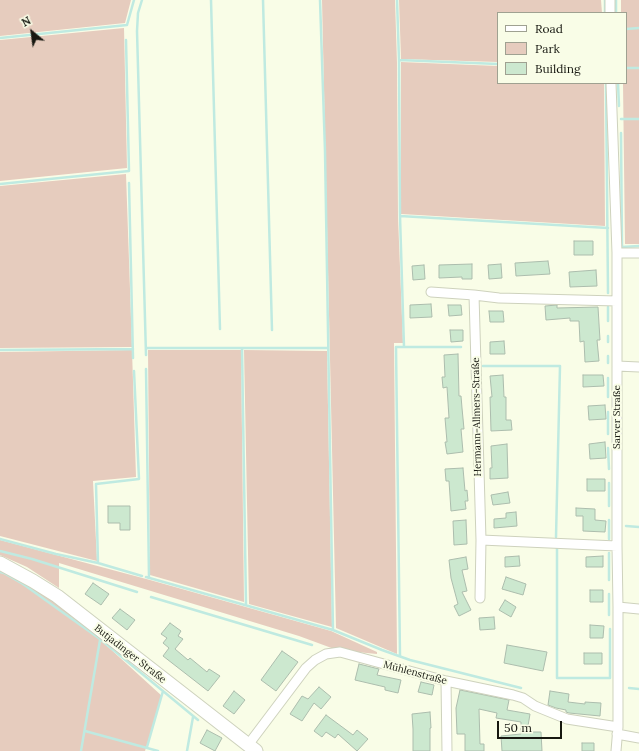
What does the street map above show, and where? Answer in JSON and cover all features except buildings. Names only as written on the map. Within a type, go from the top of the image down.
[{"type":"main road","name":"Butjadinger Straße","points":[[0,563],[57,596],[252,748]]},
{"type":"street","points":[[610,0],[610,12]]},
{"type":"street","name":"Sarver Straße","points":[[611,84],[617,253],[618,607],[616,751]]},
{"type":"street","points":[[617,253],[639,253]]},
{"type":"street","points":[[431,292],[499,298],[617,300]]},
{"type":"street","name":"Hermann-Allmers-Straße","points":[[474,295],[481,540],[480,598]]},
{"type":"street","points":[[617,366],[639,366]]},
{"type":"street","points":[[481,540],[617,546]]},
{"type":"street","points":[[618,607],[639,609]]},
{"type":"street","name":"Mühlenstraße","points":[[252,748],[306,668],[315,660],[326,654],[340,652],[446,681],[524,698],[535,706],[567,719],[617,730],[639,738]]},
{"type":"street","points":[[446,681],[447,751]]},
{"type":"green space","points":[[0,0],[131,0],[125,23],[0,36]]},
{"type":"green space","points":[[322,0],[395,0],[398,217],[403,343],[394,343],[397,654],[336,628]]},
{"type":"green space","points":[[399,0],[601,0],[602,12],[497,12],[497,62],[401,59]]},
{"type":"green space","points":[[621,0],[639,0],[639,244],[625,244],[623,84],[627,84],[627,12],[621,12]]},
{"type":"green space","points":[[124,28],[127,168],[0,181],[0,40]]},
{"type":"green space","points":[[401,62],[497,66],[497,84],[604,84],[605,226],[401,214]]},
{"type":"green space","points":[[126,174],[132,347],[0,348],[0,186]]},
{"type":"green space","points":[[132,350],[136,477],[93,481],[97,561],[0,536],[0,352]]},
{"type":"green space","points":[[148,350],[241,350],[244,602],[150,575]]},
{"type":"green space","points":[[244,350],[327,351],[332,627],[249,604]]},
{"type":"green space","points":[[0,540],[331,631],[377,652],[377,654],[337,650],[299,636],[59,563],[59,588],[27,567],[0,555]]},
{"type":"green space","points":[[0,570],[62,605],[162,696],[145,751],[0,751]]},
{"type":"waterway","points":[[0,38],[127,25],[134,0]]},
{"type":"waterway","points":[[142,0],[138,13],[137,31],[146,355]]},
{"type":"waterway","points":[[211,0],[220,329]]},
{"type":"waterway","points":[[263,0],[272,330]]},
{"type":"waterway","points":[[320,0],[325,151],[333,630]]},
{"type":"waterway","points":[[397,0],[400,216],[404,347],[396,347],[400,656]]},
{"type":"waterway","points":[[605,0],[605,12]]},
{"type":"waterway","points":[[616,0],[616,12]]},
{"type":"waterway","points":[[627,29],[639,28]]},
{"type":"waterway","points":[[0,184],[129,171],[126,40]]},
{"type":"waterway","points":[[399,60],[497,64]]},
{"type":"waterway","points":[[627,68],[639,68]]},
{"type":"waterway","points":[[606,84],[608,293]]},
{"type":"waterway","points":[[618,84],[619,106]]},
{"type":"waterway","points":[[621,119],[639,119]]},
{"type":"waterway","points":[[621,133],[622,247],[639,246]]},
{"type":"waterway","points":[[129,183],[133,358]]},
{"type":"waterway","points":[[400,216],[608,228]]},
{"type":"waterway","points":[[608,307],[608,321]]},
{"type":"waterway","points":[[608,336],[608,342]]},
{"type":"waterway","points":[[404,347],[461,347]]},
{"type":"waterway","points":[[146,348],[328,348]]},
{"type":"waterway","points":[[242,348],[246,604]]},
{"type":"waterway","points":[[0,350],[133,349]]},
{"type":"waterway","points":[[608,356],[608,363]]},
{"type":"waterway","points":[[483,366],[560,366],[556,537]]},
{"type":"waterway","points":[[146,369],[149,578]]},
{"type":"waterway","points":[[98,563],[96,484],[139,479],[134,371]]},
{"type":"waterway","points":[[608,378],[608,397]]},
{"type":"waterway","points":[[608,412],[608,434]]},
{"type":"waterway","points":[[608,448],[609,469]]},
{"type":"waterway","points":[[609,483],[609,506]]},
{"type":"waterway","points":[[609,520],[609,539]]},
{"type":"waterway","points":[[626,526],[639,527]]},
{"type":"waterway","points":[[0,539],[56,554],[98,563],[142,576]]},
{"type":"waterway","points":[[557,548],[557,678],[610,678],[610,629]]},
{"type":"waterway","points":[[0,551],[32,559],[137,592]]},
{"type":"waterway","points":[[609,553],[609,580]]},
{"type":"waterway","points":[[0,572],[23,584],[100,639],[198,720]]},
{"type":"waterway","points":[[146,577],[333,630],[410,660],[521,688]]},
{"type":"waterway","points":[[609,594],[609,615]]},
{"type":"waterway","points":[[151,597],[312,645]]},
{"type":"waterway","points":[[81,751],[100,640]]},
{"type":"waterway","points":[[629,688],[639,689]]},
{"type":"waterway","points":[[147,747],[163,691]]},
{"type":"waterway","points":[[187,751],[193,717]]},
{"type":"waterway","points":[[85,731],[158,751]]}]
